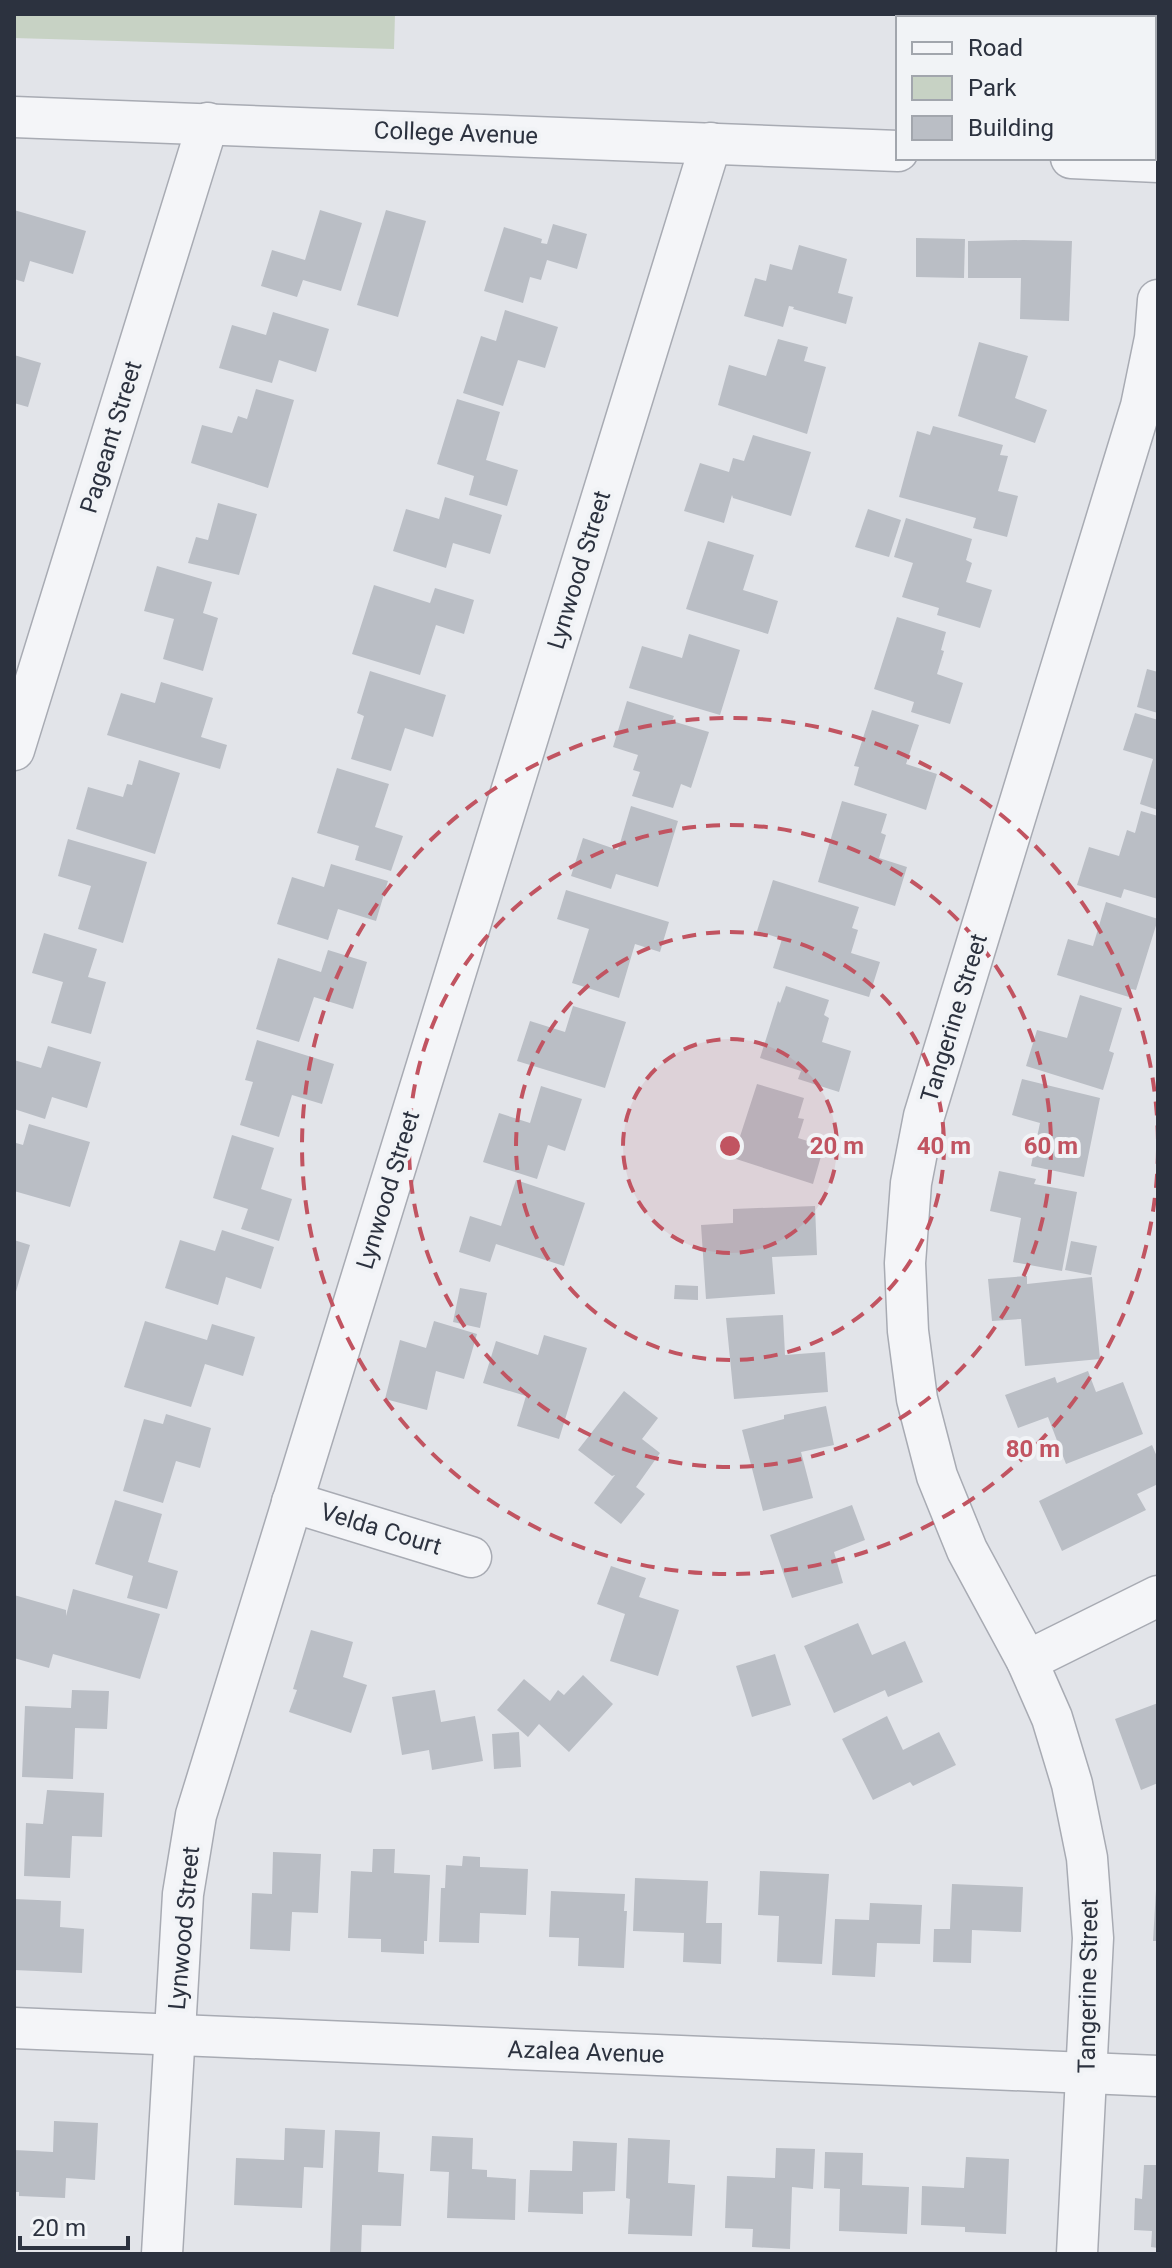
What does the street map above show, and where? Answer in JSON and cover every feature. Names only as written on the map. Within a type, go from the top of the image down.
[{"type":"street","name":"College Avenue","points":[[14,117],[896,151]]},
{"type":"street","name":"Pageant Street","points":[[14,750],[208,123]]},
{"type":"street","name":"Lynwood Street","points":[[162,2254],[183,1894],[196,1815],[711,143]]},
{"type":"street","points":[[1114,160],[1158,162]]},
{"type":"street","name":"Tangerine Street","points":[[1077,2254],[1093,1938],[1087,1858],[1068,1770],[1052,1718],[1027,1661],[967,1550],[937,1476],[917,1399],[908,1331],[905,1263],[911,1183],[924,1116],[1141,406],[1155,338],[1158,300]]},
{"type":"street","name":"Velda Court","points":[[292,1502],[471,1557]]},
{"type":"street","points":[[1027,1661],[1158,1596]]},
{"type":"street","name":"Azalea Avenue","points":[[14,2028],[1158,2076]]},
{"type":"green space","points":[[14,14],[395,14],[394,49],[14,38]]},
{"type":"building","points":[[1047,14],[1146,15],[1146,16]]},
{"type":"building","points":[[14,210],[86,231],[73,274],[30,261],[24,282],[14,279]]},
{"type":"building","points":[[320,210],[362,223],[341,291],[303,280],[297,297],[261,286],[272,250],[305,260]]},
{"type":"building","points":[[386,210],[426,221],[398,317],[357,305]]},
{"type":"building","points":[[553,224],[587,234],[577,269],[547,260],[541,280],[530,277],[523,303],[484,291],[504,227],[542,239],[541,243],[547,244]]},
{"type":"building","points":[[916,238],[965,239],[964,278],[916,277]]},
{"type":"building","points":[[968,241],[1072,241],[1069,321],[1020,319],[1021,278],[968,278]]},
{"type":"building","points":[[799,245],[847,259],[838,293],[853,297],[846,324],[789,306],[783,327],[744,316],[755,278],[766,281],[770,264],[792,270]]},
{"type":"building","points":[[505,310],[558,327],[545,368],[518,360],[503,406],[463,393],[481,336],[496,341]]},
{"type":"building","points":[[273,312],[329,329],[316,372],[279,360],[272,383],[219,368],[232,325],[266,335]]},
{"type":"building","points":[[778,339],[808,347],[804,361],[826,367],[807,434],[718,405],[729,365],[766,376]]},
{"type":"building","points":[[979,342],[1028,356],[1015,398],[1047,410],[1035,443],[958,416]]},
{"type":"building","points":[[14,355],[41,363],[28,407],[14,403]]},
{"type":"building","points":[[256,389],[294,400],[268,488],[191,463],[202,425],[232,433],[238,416],[247,419]]},
{"type":"building","points":[[457,399],[500,412],[486,460],[518,470],[507,506],[469,495],[474,476],[437,464]]},
{"type":"building","points":[[933,426],[1003,445],[1000,455],[1008,456],[998,491],[1018,496],[1007,537],[973,528],[976,518],[899,497],[917,431],[930,435]]},
{"type":"building","points":[[753,435],[811,452],[791,516],[733,498],[732,495],[724,523],[684,511],[700,463],[729,472],[733,458],[744,461]]},
{"type":"building","points":[[445,497],[502,515],[490,554],[453,543],[446,568],[393,551],[406,509],[439,519]]},
{"type":"building","points":[[218,503],[257,514],[239,575],[188,563],[196,537],[208,540]]},
{"type":"building","points":[[868,509],[901,520],[889,557],[855,547]]},
{"type":"building","points":[[906,518],[972,539],[966,560],[972,563],[966,582],[992,590],[980,628],[937,615],[939,608],[902,597],[913,563],[894,557]]},
{"type":"building","points":[[708,541],[754,555],[743,590],[778,601],[768,634],[686,609]]},
{"type":"building","points":[[157,566],[212,582],[203,613],[218,618],[203,671],[163,659],[174,619],[144,611]]},
{"type":"building","points":[[374,585],[430,603],[435,588],[474,600],[464,634],[436,625],[420,675],[352,654]]},
{"type":"building","points":[[897,617],[946,632],[937,674],[963,683],[950,724],[911,712],[914,702],[874,689]]},
{"type":"building","points":[[689,634],[740,650],[720,715],[629,688],[642,646],[682,658]]},
{"type":"building","points":[[1147,669],[1158,672],[1158,713],[1137,707]]},
{"type":"building","points":[[370,671],[446,695],[433,737],[405,728],[391,771],[351,759],[364,716],[357,713]]},
{"type":"building","points":[[161,682],[213,698],[201,737],[227,745],[220,769],[107,735],[121,693],[155,703]]},
{"type":"building","points":[[627,701],[674,716],[672,721],[709,732],[691,788],[681,784],[673,808],[632,796],[640,772],[633,770],[638,755],[613,747]]},
{"type":"building","points":[[872,710],[919,725],[906,764],[937,774],[926,810],[854,785],[859,767],[854,766]]},
{"type":"building","points":[[1135,713],[1158,720],[1158,810],[1140,804],[1153,759],[1123,750]]},
{"type":"building","points":[[139,760],[180,773],[155,854],[76,829],[88,787],[123,797],[127,784],[132,785]]},
{"type":"building","points":[[337,768],[389,784],[375,827],[403,836],[391,871],[355,860],[359,846],[317,833]]},
{"type":"building","points":[[842,801],[887,814],[881,833],[886,835],[879,858],[907,867],[895,906],[818,882]]},
{"type":"building","points":[[631,806],[678,821],[658,887],[616,874],[611,889],[571,876],[583,838],[618,850]]},
{"type":"building","points":[[1141,811],[1158,816],[1158,899],[1124,889],[1121,898],[1077,885],[1089,847],[1119,856],[1127,830],[1135,833]]},
{"type":"building","points":[[68,839],[147,862],[123,943],[78,929],[91,886],[58,876]]},
{"type":"building","points":[[331,864],[388,881],[376,921],[338,909],[328,940],[277,924],[292,877],[324,887]]},
{"type":"building","points":[[773,880],[859,907],[852,928],[858,930],[851,953],[880,962],[869,997],[773,968],[782,939],[757,931]]},
{"type":"building","points":[[566,890],[669,922],[660,952],[635,944],[619,998],[572,983],[589,929],[557,919]]},
{"type":"building","points":[[1106,902],[1158,919],[1136,990],[1131,989],[1129,997],[1057,975],[1068,939],[1093,946]]},
{"type":"building","points":[[44,933],[97,949],[88,977],[106,982],[91,1034],[51,1023],[63,982],[32,973]]},
{"type":"building","points":[[328,950],[367,962],[353,1009],[314,997],[299,1042],[256,1029],[278,958],[321,972]]},
{"type":"building","points":[[786,986],[829,1000],[824,1015],[829,1018],[822,1042],[851,1051],[839,1092],[798,1079],[801,1071],[760,1058],[778,1001],[780,1003]]},
{"type":"building","points":[[1080,995],[1122,1008],[1109,1051],[1114,1053],[1103,1090],[1026,1066],[1037,1030],[1067,1038]]},
{"type":"building","points":[[573,1006],[626,1022],[605,1088],[517,1061],[530,1021],[565,1032]]},
{"type":"building","points":[[257,1040],[334,1064],[322,1104],[292,1095],[279,1137],[240,1125],[253,1082],[245,1080]]},
{"type":"building","points":[[48,1046],[101,1062],[87,1108],[52,1097],[45,1119],[14,1109],[14,1060],[41,1068]]},
{"type":"building","points":[[1022,1079],[1100,1098],[1084,1177],[1031,1166],[1040,1123],[1012,1115]]},
{"type":"building","points":[[757,1084],[804,1098],[798,1118],[804,1119],[798,1138],[824,1146],[813,1184],[733,1158]]},
{"type":"building","points":[[541,1086],[582,1099],[565,1151],[548,1145],[537,1179],[483,1162],[499,1113],[530,1123]]},
{"type":"building","points":[[29,1124],[90,1142],[70,1207],[14,1191],[14,1149],[16,1143],[23,1145]]},
{"type":"building","points":[[232,1135],[274,1148],[261,1189],[292,1199],[279,1241],[241,1229],[248,1209],[213,1198]]},
{"type":"building","points":[[999,1171],[1036,1179],[1034,1184],[1077,1192],[1062,1271],[1013,1262],[1021,1218],[990,1211]]},
{"type":"building","points":[[516,1180],[585,1203],[564,1266],[496,1244],[490,1262],[459,1252],[470,1216],[501,1226]]},
{"type":"building","points":[[815,1206],[817,1255],[772,1257],[775,1294],[706,1299],[701,1225],[733,1223],[733,1209]]},
{"type":"building","points":[[222,1230],[274,1247],[261,1289],[226,1277],[218,1305],[165,1288],[180,1240],[215,1251]]},
{"type":"building","points":[[14,1240],[30,1245],[15,1295],[14,1295]]},
{"type":"building","points":[[1071,1241],[1097,1246],[1091,1275],[1065,1270]]},
{"type":"building","points":[[1027,1276],[1027,1284],[1092,1277],[1100,1359],[1025,1366],[1021,1319],[992,1321],[988,1279]]},
{"type":"building","points":[[675,1285],[698,1286],[698,1300],[674,1299]]},
{"type":"building","points":[[460,1288],[487,1293],[480,1328],[453,1322]]},
{"type":"building","points":[[783,1315],[785,1355],[825,1352],[828,1392],[734,1399],[726,1318]]},
{"type":"building","points":[[145,1321],[207,1340],[212,1324],[255,1337],[243,1376],[205,1364],[191,1407],[124,1387]]},
{"type":"building","points":[[434,1321],[477,1334],[464,1379],[436,1371],[427,1410],[385,1399],[400,1340],[426,1348]]},
{"type":"building","points":[[544,1335],[587,1348],[559,1439],[517,1426],[526,1396],[483,1383],[496,1341],[538,1355]]},
{"type":"building","points":[[1088,1371],[1096,1392],[1123,1382],[1143,1434],[1066,1464],[1048,1417],[1018,1428],[1005,1395],[1055,1377],[1057,1383]]},
{"type":"building","points":[[624,1391],[658,1418],[642,1439],[660,1453],[636,1487],[645,1494],[621,1524],[594,1503],[615,1475],[612,1476],[578,1450]]},
{"type":"building","points":[[826,1406],[834,1445],[801,1452],[813,1498],[763,1511],[742,1430],[784,1419],[784,1415]]},
{"type":"building","points":[[166,1414],[211,1428],[200,1468],[176,1461],[163,1503],[123,1491],[144,1419],[163,1424]]},
{"type":"building","points":[[1152,1445],[1158,1459],[1158,1484],[1137,1494],[1146,1510],[1062,1551],[1039,1501]]},
{"type":"building","points":[[115,1500],[162,1514],[148,1562],[178,1571],[167,1609],[127,1598],[133,1576],[95,1564]]},
{"type":"building","points":[[852,1505],[865,1540],[834,1552],[843,1583],[792,1598],[770,1535]]},
{"type":"building","points":[[611,1566],[646,1578],[639,1597],[679,1610],[658,1676],[610,1661],[625,1614],[597,1604]]},
{"type":"building","points":[[73,1589],[160,1614],[140,1679],[53,1654],[49,1668],[14,1658],[14,1595],[66,1610],[66,1616]]},
{"type":"building","points":[[858,1623],[872,1655],[905,1641],[923,1682],[888,1697],[885,1690],[834,1713],[804,1646]]},
{"type":"building","points":[[311,1630],[353,1642],[343,1677],[367,1685],[351,1733],[289,1712]]},
{"type":"building","points":[[775,1654],[791,1705],[752,1717],[736,1666]]},
{"type":"building","points":[[583,1675],[613,1704],[569,1752],[539,1724],[528,1737],[497,1710],[524,1679],[550,1701],[558,1690],[564,1695]]},
{"type":"building","points":[[72,1690],[109,1691],[107,1729],[75,1728],[73,1779],[22,1777],[25,1706],[71,1708]]},
{"type":"building","points":[[435,1690],[441,1722],[475,1716],[483,1761],[432,1770],[429,1750],[402,1755],[392,1697]]},
{"type":"building","points":[[1158,1703],[1158,1783],[1141,1790],[1115,1719]]},
{"type":"building","points":[[887,1716],[903,1750],[939,1732],[956,1765],[913,1786],[910,1782],[873,1800],[842,1739]]},
{"type":"building","points":[[519,1732],[521,1767],[494,1769],[492,1734]]},
{"type":"building","points":[[47,1790],[104,1793],[102,1837],[72,1836],[70,1878],[24,1876],[26,1823],[43,1824]]},
{"type":"building","points":[[373,1849],[395,1849],[394,1873],[430,1875],[424,1954],[381,1952],[381,1939],[348,1938],[351,1871],[372,1872]]},
{"type":"building","points":[[273,1852],[321,1854],[318,1913],[292,1912],[290,1951],[250,1949],[252,1893],[272,1894]]},
{"type":"building","points":[[463,1856],[480,1857],[480,1867],[528,1869],[526,1915],[480,1913],[479,1943],[439,1942],[441,1888],[445,1888],[446,1865],[462,1866]]},
{"type":"building","points":[[760,1871],[829,1874],[822,1964],[777,1962],[779,1916],[758,1915]]},
{"type":"building","points":[[635,1878],[708,1881],[706,1923],[722,1923],[721,1964],[683,1962],[684,1933],[633,1931]]},
{"type":"building","points":[[952,1884],[1023,1887],[1021,1932],[972,1930],[971,1963],[933,1962],[934,1929],[950,1929]]},
{"type":"building","points":[[1156,1890],[1158,1941],[1153,1941]]},
{"type":"building","points":[[551,1891],[625,1894],[624,1968],[578,1966],[579,1938],[549,1937]]},
{"type":"building","points":[[14,1899],[61,1901],[60,1927],[84,1929],[82,1973],[14,1970]]},
{"type":"building","points":[[870,1903],[922,1905],[920,1944],[877,1943],[875,1977],[832,1975],[835,1919],[869,1920]]},
{"type":"building","points":[[54,2121],[98,2123],[95,2180],[66,2178],[65,2198],[19,2196],[19,2192],[14,2192],[14,2150],[53,2152]]},
{"type":"building","points":[[285,2128],[325,2130],[323,2168],[304,2167],[302,2208],[234,2205],[236,2158],[284,2160]]},
{"type":"building","points":[[335,2130],[380,2132],[378,2172],[404,2174],[401,2226],[362,2225],[361,2254],[330,2254]]},
{"type":"building","points":[[432,2136],[473,2138],[472,2169],[487,2170],[487,2177],[516,2179],[515,2220],[447,2218],[449,2172],[430,2171]]},
{"type":"building","points":[[628,2138],[670,2140],[668,2183],[695,2185],[692,2236],[628,2234]]},
{"type":"building","points":[[573,2141],[617,2143],[615,2191],[583,2192],[583,2214],[528,2212],[530,2170],[572,2171]]},
{"type":"building","points":[[776,2148],[815,2149],[813,2189],[792,2187],[790,2249],[752,2247],[753,2229],[725,2228],[727,2176],[775,2178]]},
{"type":"building","points":[[825,2152],[863,2153],[862,2185],[909,2187],[907,2234],[839,2231],[840,2189],[824,2188]]},
{"type":"building","points":[[966,2157],[1009,2159],[1006,2234],[965,2232],[965,2227],[921,2225],[922,2186],[964,2188]]},
{"type":"building","points":[[1144,2165],[1158,2165],[1158,2248],[1151,2247],[1152,2231],[1134,2230],[1135,2198],[1142,2199]]}]
